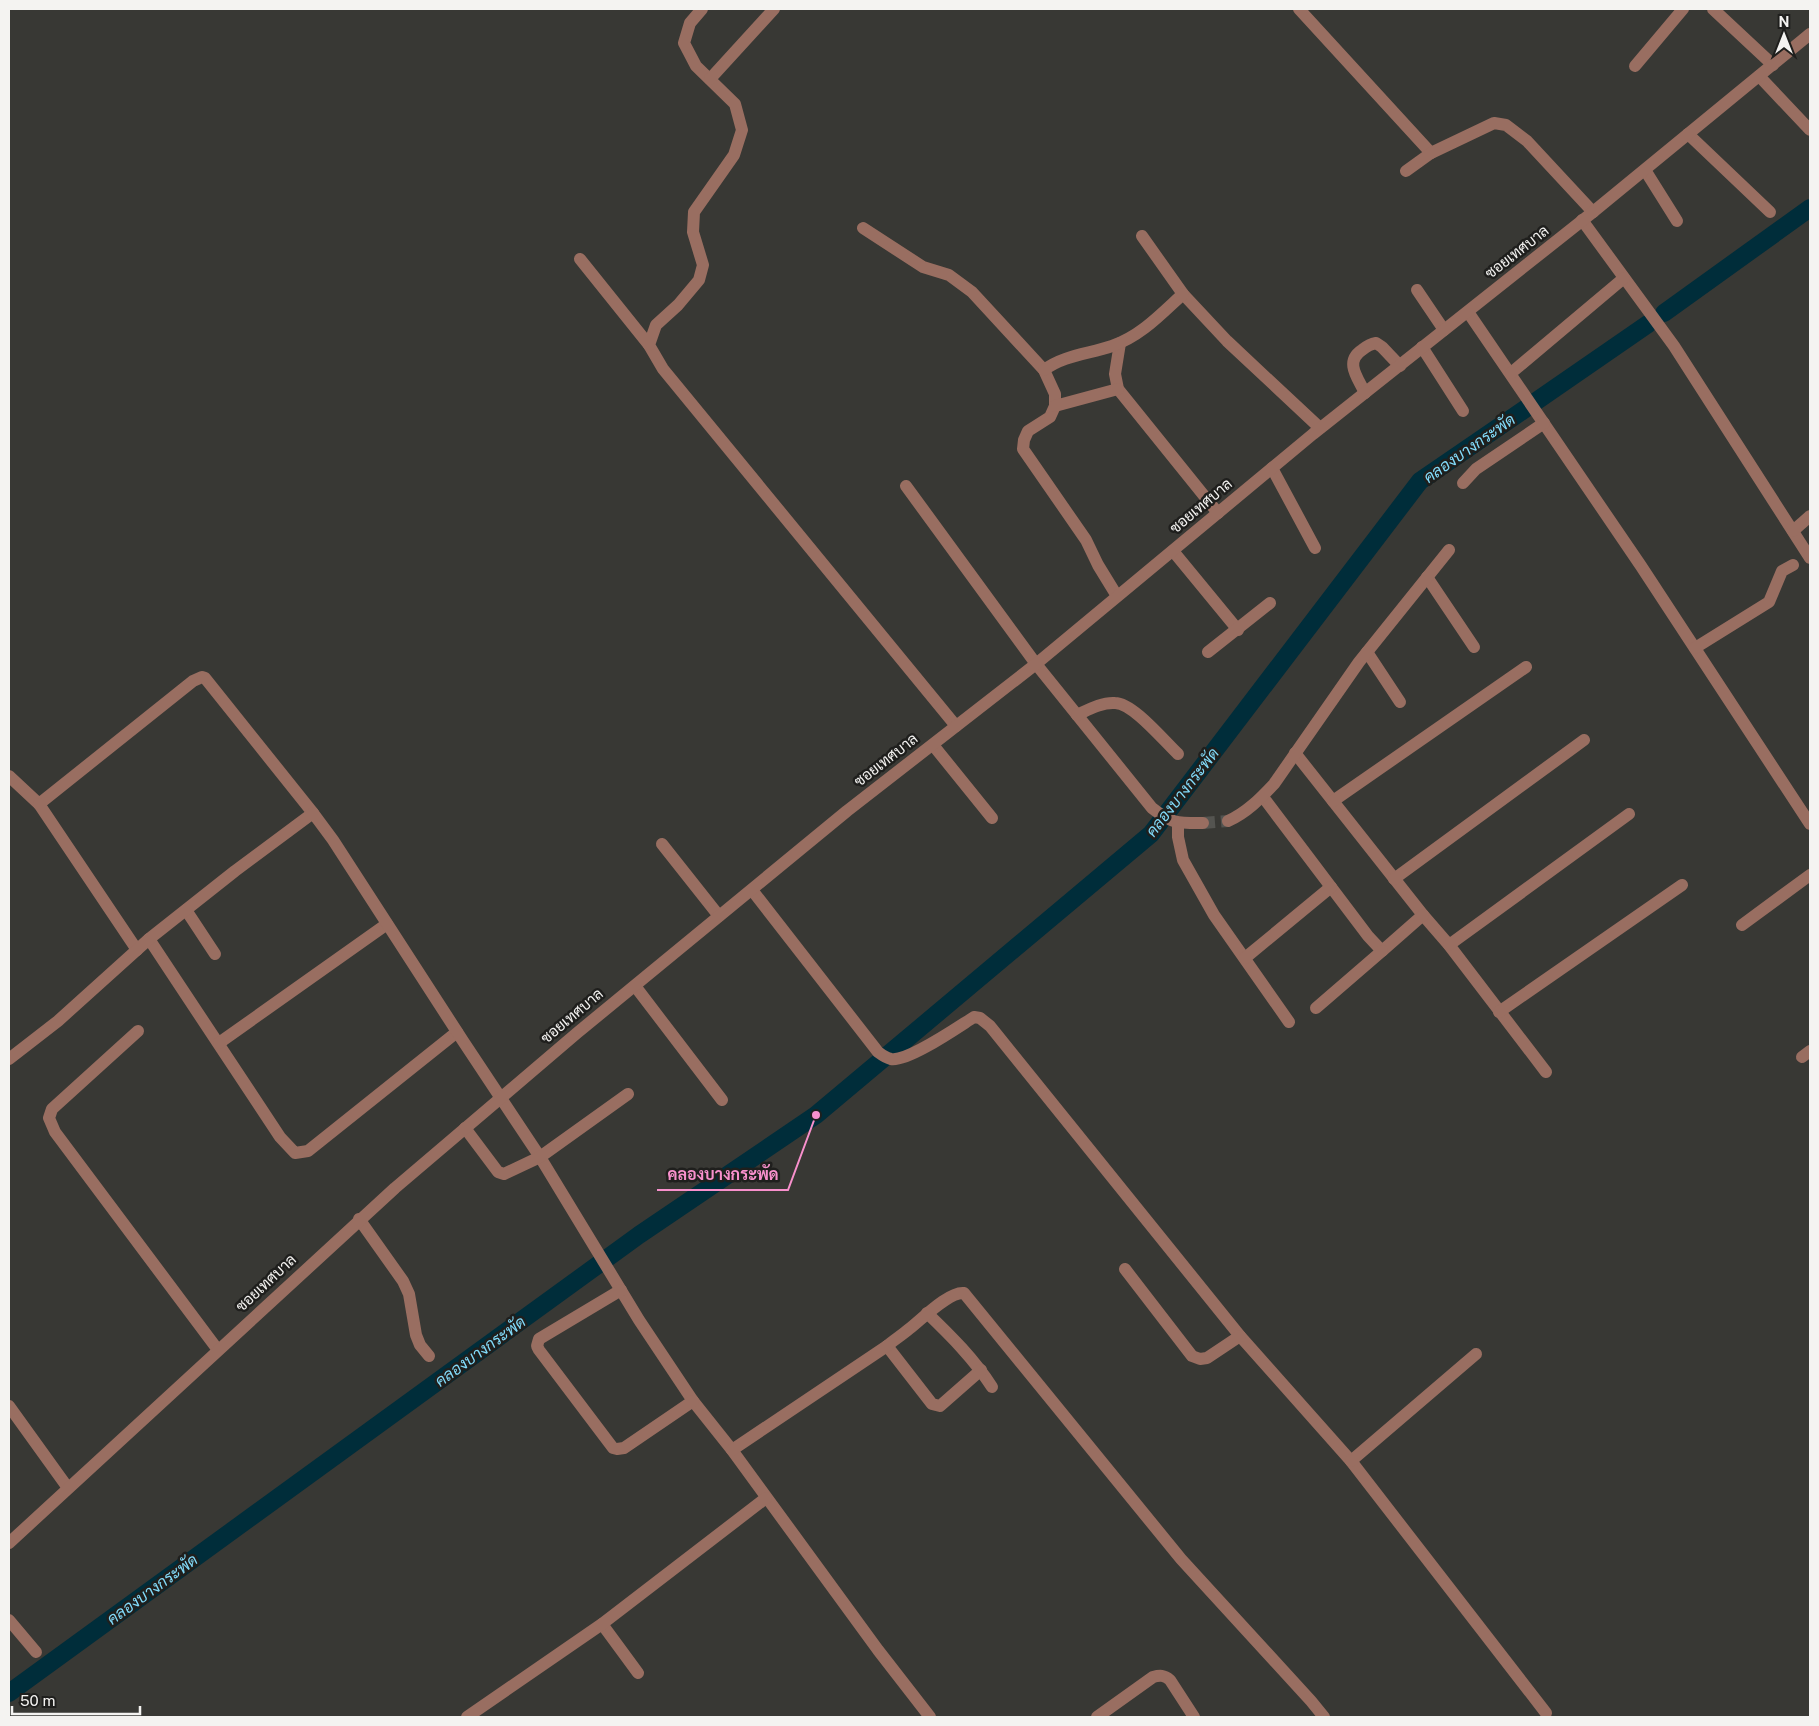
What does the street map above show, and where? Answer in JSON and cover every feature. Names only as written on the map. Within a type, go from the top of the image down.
[{"type":"street","points":[[650,345],[656,324],[678,305],[699,280],[703,265],[694,232],[694,212],[734,155],[742,130],[735,104],[696,66],[684,44],[690,23],[702,9]]},
{"type":"street","points":[[710,79],[774,9]]},
{"type":"street","points":[[1299,9],[1431,153]]},
{"type":"street","points":[[1635,66],[1682,9]]},
{"type":"street","points":[[1714,9],[1773,65]]},
{"type":"street","name":"ซอยเทศบาล","points":[[10,1539],[68,1488],[359,1219],[500,1098],[719,916],[1036,664],[1320,428],[1593,212],[1810,34]]},
{"type":"street","points":[[1759,76],[1810,130]]},
{"type":"street","points":[[1406,170],[1431,153],[1485,126],[1494,123],[1506,125],[1527,141],[1593,212]]},
{"type":"street","points":[[1688,134],[1770,212]]},
{"type":"street","points":[[1645,170],[1677,221]]},
{"type":"street","points":[[1582,220],[1674,346],[1810,558]]},
{"type":"street","points":[[863,228],[923,266],[949,275],[972,292],[1044,370],[1056,394],[1056,406],[1050,416],[1028,431],[1023,449],[1086,540],[1098,566],[1118,596]]},
{"type":"street","points":[[1142,236],[1182,294],[1227,341],[1320,428]]},
{"type":"street","points":[[580,259],[650,345],[663,369],[956,726]]},
{"type":"street","points":[[1510,373],[1624,278]]},
{"type":"street","points":[[1417,290],[1444,330]]},
{"type":"street","points":[[1044,370],[1054,363],[1068,358],[1120,343],[1148,327],[1182,294]]},
{"type":"street","points":[[1468,312],[1695,648],[1810,824]]},
{"type":"street","points":[[1120,343],[1115,374],[1118,389],[1218,513]]},
{"type":"street","points":[[1365,393],[1352,365],[1352,359],[1356,354],[1370,344],[1376,343],[1400,366]]},
{"type":"street","points":[[1422,348],[1463,412]]},
{"type":"street","points":[[1056,406],[1118,389]]},
{"type":"street","points":[[1464,483],[1476,469],[1544,423]]},
{"type":"street","points":[[1272,468],[1315,548]]},
{"type":"street","points":[[906,486],[1036,664],[1152,808],[1172,821],[1203,822]]},
{"type":"street","points":[[1793,531],[1810,516]]},
{"type":"street","points":[[1228,821],[1241,815],[1262,797],[1367,652],[1449,550]]},
{"type":"street","points":[[1172,551],[1238,630]]},
{"type":"street","points":[[1695,648],[1769,602],[1782,570],[1793,565]]},
{"type":"street","points":[[1428,577],[1474,647]]},
{"type":"street","points":[[1208,652],[1270,603]]},
{"type":"street","points":[[1367,652],[1400,702]]},
{"type":"street","points":[[1333,801],[1526,667]]},
{"type":"street","points":[[39,804],[193,681],[202,677],[211,685],[313,814],[540,1157],[607,1268],[694,1401],[878,1650],[930,1717]]},
{"type":"street","points":[[1077,715],[1105,704],[1125,705],[1143,719],[1178,754]]},
{"type":"street","points":[[1394,879],[1584,740]]},
{"type":"street","points":[[933,745],[992,818]]},
{"type":"street","points":[[1295,753],[1394,879],[1449,945],[1546,1072]]},
{"type":"street","points":[[9,776],[39,804],[137,950]]},
{"type":"street","points":[[1262,797],[1382,951]]},
{"type":"street","points":[[9,1059],[58,1021],[149,939],[313,814]]},
{"type":"street","points":[[1449,945],[1629,814]]},
{"type":"street","points":[[1172,821],[1183,860],[1214,914],[1289,1022]]},
{"type":"street","points":[[662,844],[719,916]]},
{"type":"street","points":[[1742,925],[1810,876]]},
{"type":"street","points":[[1499,1012],[1682,885]]},
{"type":"street","points":[[1244,958],[1331,887]]},
{"type":"street","points":[[752,890],[878,1052],[886,1058],[892,1060],[907,1057],[974,1017],[980,1018],[990,1026],[1240,1336],[1351,1461],[1547,1716]]},
{"type":"street","points":[[186,910],[215,954]]},
{"type":"street","points":[[1316,1008],[1423,915]]},
{"type":"street","points":[[219,1043],[387,924]]},
{"type":"street","points":[[149,939],[286,1145],[295,1153],[308,1152],[457,1032]]},
{"type":"street","points":[[635,986],[722,1100]]},
{"type":"street","points":[[138,1031],[52,1109],[49,1118],[55,1132],[218,1350]]},
{"type":"street","points":[[465,1128],[501,1173],[504,1174],[540,1157],[628,1094]]},
{"type":"street","points":[[359,1219],[403,1280],[409,1294],[416,1335],[420,1345],[429,1356]]},
{"type":"street","points":[[1125,1269],[1192,1356],[1200,1359],[1207,1358],[1240,1336]]},
{"type":"street","points":[[621,1290],[539,1339],[537,1346],[539,1350],[613,1448],[624,1448],[694,1401]]},
{"type":"street","points":[[732,1450],[887,1346],[911,1328],[927,1312],[960,1292],[964,1293],[1181,1559],[1324,1717]]},
{"type":"street","points":[[927,1312],[954,1338],[981,1370],[992,1387]]},
{"type":"street","points":[[887,1346],[932,1404],[940,1406],[981,1370]]},
{"type":"street","points":[[1351,1461],[1476,1354]]},
{"type":"street","points":[[9,1406],[68,1488]]},
{"type":"street","points":[[467,1717],[602,1624],[766,1498]]},
{"type":"street","points":[[9,1620],[36,1652]]},
{"type":"street","points":[[602,1624],[638,1673]]},
{"type":"street","points":[[1097,1717],[1153,1677],[1160,1675],[1170,1680],[1194,1717]]},
{"type":"waterway","name":"คลองบางกระพัด","points":[[1664,313],[1810,208]]},
{"type":"waterway","name":"คลองบางกระพัด","points":[[1535,402],[1648,324]]},
{"type":"waterway","name":"คลองบางกระพัด","points":[[9,1693],[639,1235],[816,1115],[1151,834],[1420,481],[1528,407]]},
{"type":"tunnel","points":[[1203,823],[1228,821]]},
{"type":"place","name":"คลองบางกระพัด","points":[[816,1115]]}]
